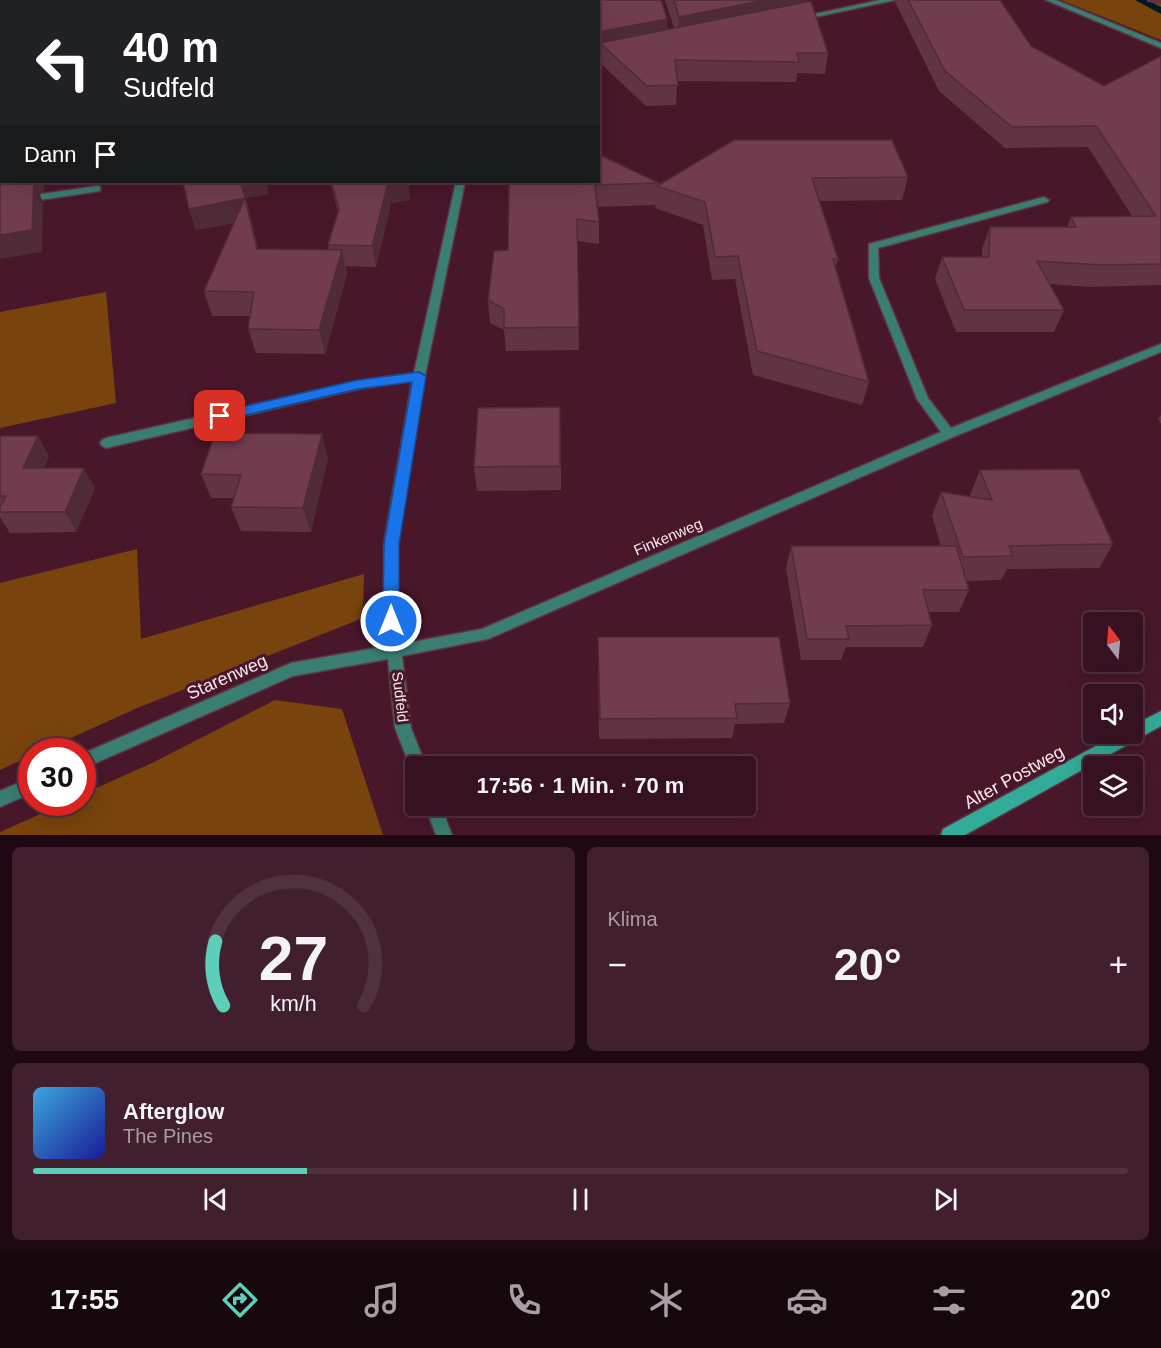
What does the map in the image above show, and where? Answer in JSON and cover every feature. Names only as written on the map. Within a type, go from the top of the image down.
[{"type":"street","points":[[788,21],[891,0]]},
{"type":"street","points":[[1050,0],[1161,46]]},
{"type":"street","name":"Sudfeld","points":[[414,756],[403,728],[394,651],[391,621],[392,544],[419,376],[460,183]]},
{"type":"street","points":[[0,203],[97,189]]},
{"type":"street","points":[[950,434],[923,399],[874,278],[873,246],[1044,200]]},
{"type":"street","name":"Finkenweg","points":[[394,651],[483,635],[950,434],[1161,348]]},
{"type":"street","points":[[105,443],[358,384],[419,376]]},
{"type":"street","name":"Starenweg","points":[[96,756],[291,670],[394,651]]},
{"type":"street","name":"Alter Postweg","points":[[948,835],[1161,718]]},
{"type":"street","points":[[0,800],[18,792]]},
{"type":"street","points":[[437,816],[444,835]]},
{"type":"shaded area","points":[[1061,0],[1161,0],[1161,40]]},
{"type":"shaded area","points":[[106,292],[116,403],[0,428],[0,312]]},
{"type":"shaded area","points":[[137,549],[141,639],[364,574],[363,618],[135,709],[71,738],[18,738],[18,762],[0,770],[0,583]]},
{"type":"shaded area","points":[[275,700],[342,709],[383,835],[0,835],[0,832],[36,816],[96,816],[96,788],[152,763]]},
{"type":"building","points":[[600,0],[661,0],[667,19],[600,32]]},
{"type":"building","points":[[674,0],[765,0],[679,17]]},
{"type":"building","points":[[908,0],[1000,0],[1031,46],[1104,86],[1161,56],[1161,264],[1100,265],[1037,261],[1064,310],[964,310],[942,257],[989,257],[990,227],[1076,227],[1071,217],[1156,216],[1096,126],[1012,127],[945,71]]},
{"type":"building","points":[[811,1],[828,53],[797,53],[799,62],[675,60],[678,85],[647,86],[600,43]]},
{"type":"building","points":[[734,140],[892,140],[908,177],[812,178],[838,259],[833,259],[869,382],[757,351],[738,256],[715,257],[705,202],[657,186]]},
{"type":"building","points":[[600,155],[659,183],[595,185],[599,222],[577,219],[579,327],[504,328],[504,309],[488,300],[494,251],[508,250],[509,183],[600,183]]},
{"type":"building","points":[[34,183],[32,230],[0,235],[0,185]]},
{"type":"building","points":[[183,183],[241,183],[245,198],[189,209]]},
{"type":"building","points":[[331,183],[388,183],[372,246],[328,245],[339,209]]},
{"type":"building","points":[[245,198],[257,249],[342,250],[319,330],[248,329],[254,292],[204,291]]},
{"type":"building","points":[[560,407],[560,466],[474,467],[478,408]]},
{"type":"building","points":[[215,433],[322,434],[303,508],[231,507],[241,475],[201,474]]},
{"type":"building","points":[[0,436],[38,436],[23,468],[84,468],[65,512],[0,512],[6,496],[0,496]]},
{"type":"building","points":[[1079,469],[1113,544],[1009,546],[1013,556],[963,557],[941,492],[992,500],[980,470]]},
{"type":"building","points":[[791,546],[956,546],[969,590],[923,590],[932,625],[846,626],[849,639],[807,639]]},
{"type":"building","points":[[598,637],[779,637],[790,703],[735,704],[737,718],[600,719]]},
{"type":"waterway","points":[[1140,0],[1161,11]]},
{"type":"route","points":[[220,416],[358,384],[419,376],[392,544],[391,621]]}]
